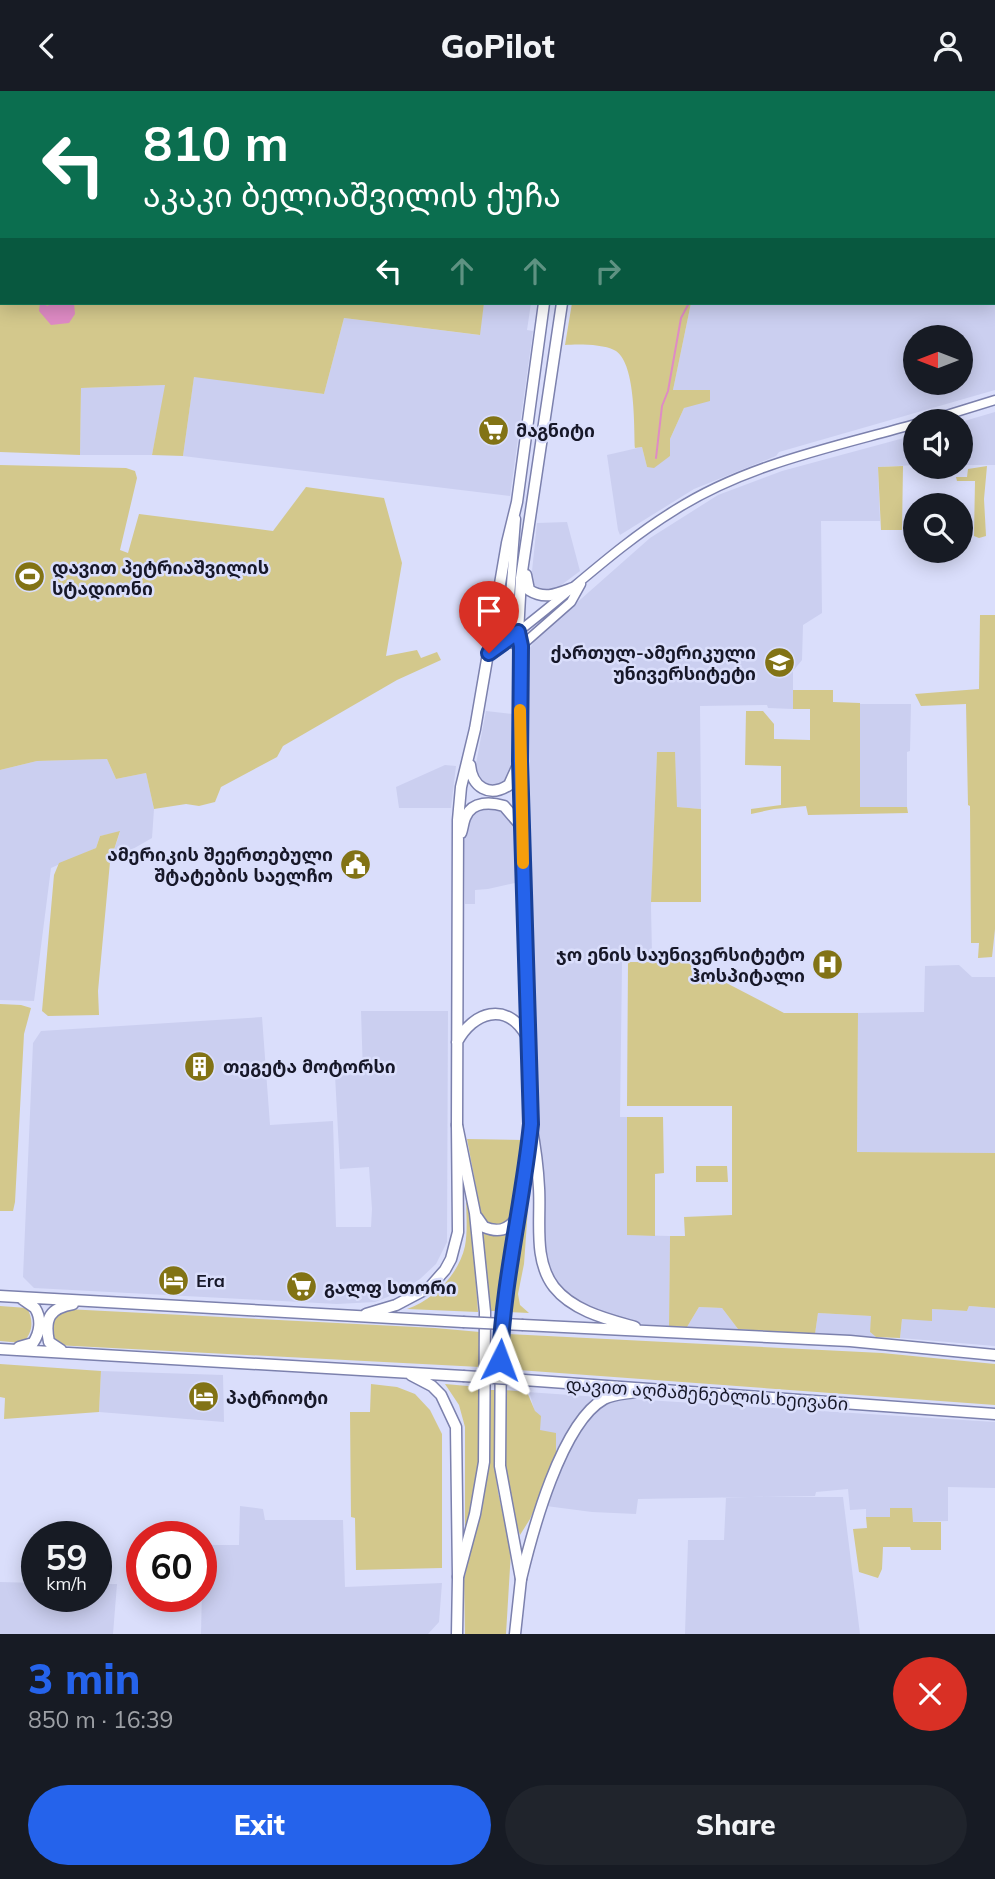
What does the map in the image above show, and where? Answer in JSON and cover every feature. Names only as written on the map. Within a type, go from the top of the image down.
[{"type":"main road","points":[[359,1316],[396,1305],[421,1293],[438,1280],[452,1259],[458,1232],[459,806],[517,502],[544,305]]},
{"type":"main road","points":[[514,636],[562,305]]},
{"type":"main road","points":[[966,409],[995,400]]},
{"type":"main road","points":[[489,653],[674,510],[724,483],[788,460],[903,427]]},
{"type":"main road","points":[[517,502],[508,623],[521,646],[520,761],[528,1039],[531,1124],[539,1187],[541,1258],[553,1286],[567,1299],[588,1311],[656,1333]]},
{"type":"main road","points":[[524,562],[527,586],[536,595],[552,596],[578,585]]},
{"type":"main road","points":[[521,646],[571,601],[578,585]]},
{"type":"main road","points":[[469,757],[471,774],[476,785],[493,791],[509,785],[520,761]]},
{"type":"main road","points":[[457,839],[463,829],[465,816],[481,804],[504,806],[522,827]]},
{"type":"main road","points":[[457,1042],[477,1018],[490,1014],[506,1017],[517,1023],[528,1039]]},
{"type":"main road","points":[[521,1579],[500,1466],[500,1387],[502,1322],[508,1271],[531,1124]]},
{"type":"main road","points":[[457,1125],[475,1213],[484,1282],[484,1462],[479,1495],[458,1577]]},
{"type":"main road","points":[[475,1213],[484,1227],[499,1231],[509,1226],[519,1213]]},
{"type":"main road","points":[[0,1296],[656,1333],[850,1341],[995,1355]]},
{"type":"main road","points":[[4,1349],[33,1343],[38,1329],[38,1311],[18,1296]]},
{"type":"main road","points":[[66,1353],[49,1342],[52,1312],[58,1307],[87,1301]]},
{"type":"main road","name":"დავით აღმაშენებლის ხეივანი","points":[[4,1349],[524,1380],[995,1414]]},
{"type":"main road","points":[[408,1373],[441,1395],[456,1427],[457,1634]]},
{"type":"main road","points":[[515,1634],[521,1579],[540,1508],[578,1425],[603,1399],[653,1389]]},
{"type":"shaded area","points":[[0,305],[484,305],[480,335],[344,318],[324,394],[194,377],[183,456],[152,455],[165,385],[81,388],[80,455],[0,452]]},
{"type":"shaded area","points":[[40,305],[74,305],[75,314],[69,323],[51,325],[39,311]]},
{"type":"shaded area","points":[[484,305],[531,305],[527,330],[533,331],[510,496],[183,456],[194,376],[324,394],[344,318],[479,335]]},
{"type":"shaded area","points":[[572,305],[691,305],[673,390],[710,390],[710,401],[684,408],[670,439],[670,456],[654,468],[647,467],[642,447],[635,448],[630,380],[621,356],[614,350],[603,347],[565,345]]},
{"type":"shaded area","points":[[691,305],[995,305],[995,390],[929,409],[903,409],[903,416],[779,452],[776,456],[694,489],[620,535],[607,455],[642,447],[647,467],[670,456],[670,439],[684,408],[710,390],[673,390]]},
{"type":"shaded area","points":[[166,385],[152,455],[80,455],[81,388]]},
{"type":"shaded area","points":[[995,412],[995,465],[973,465],[973,418]]},
{"type":"shaded area","points":[[903,438],[903,466],[878,467],[880,521],[821,521],[822,613],[803,625],[802,660],[793,671],[793,709],[768,708],[767,705],[700,706],[701,809],[676,807],[675,752],[657,753],[651,907],[652,955],[628,955],[622,963],[620,1117],[627,1117],[627,1235],[670,1236],[669,1326],[643,1324],[594,1310],[565,1293],[548,1270],[544,1257],[530,931],[526,761],[527,660],[529,649],[538,637],[650,538],[718,495],[782,471]]},
{"type":"shaded area","points":[[0,465],[126,468],[135,471],[137,478],[120,550],[128,553],[139,514],[273,531],[306,487],[384,498],[402,563],[386,656],[417,650],[421,658],[437,652],[441,660],[397,680],[283,746],[277,757],[221,787],[215,802],[199,806],[186,804],[154,809],[146,773],[116,779],[107,759],[37,761],[0,770]]},
{"type":"shaded area","points":[[903,466],[902,530],[881,530],[878,467]]},
{"type":"shaded area","points":[[987,466],[984,499],[986,536],[979,538],[974,536],[975,481],[956,479],[973,479],[973,468]]},
{"type":"shaded area","points":[[567,522],[580,571],[556,589],[537,590],[532,587],[531,581],[537,523]]},
{"type":"shaded area","points":[[980,615],[995,615],[995,929],[992,957],[978,958],[979,943],[971,943],[966,704],[921,706],[915,694],[979,689]]},
{"type":"shaded area","points":[[793,690],[833,690],[833,702],[860,703],[860,807],[907,807],[908,813],[808,815],[806,806],[751,814],[751,809],[781,805],[781,766],[745,765],[746,711],[763,711],[774,724],[774,739],[810,740],[810,709],[793,709]]},
{"type":"shaded area","points":[[860,704],[911,704],[910,751],[907,752],[907,807],[860,807]]},
{"type":"shaded area","points":[[486,711],[513,714],[513,765],[508,779],[497,785],[485,784],[479,780],[475,769]]},
{"type":"shaded area","points":[[657,752],[675,752],[677,807],[701,809],[701,902],[651,902]]},
{"type":"shaded area","points":[[107,759],[116,779],[146,773],[154,809],[152,838],[110,862],[120,832],[100,836],[96,848],[51,868],[34,1001],[0,1000],[0,770],[37,761]]},
{"type":"shaded area","points":[[445,765],[456,766],[451,808],[399,808],[396,787]]},
{"type":"shaded area","points":[[502,807],[514,819],[515,883],[475,890],[475,904],[465,904],[464,841],[467,820],[474,809]]},
{"type":"shaded area","points":[[120,831],[110,862],[98,991],[99,1015],[48,1016],[42,1011],[54,875],[59,863],[96,848],[100,836]]},
{"type":"shaded area","points":[[628,962],[686,962],[784,1013],[858,1013],[857,1152],[995,1153],[995,1308],[969,1306],[967,1311],[932,1309],[932,1321],[902,1319],[900,1338],[876,1337],[870,1332],[871,1316],[818,1313],[815,1334],[738,1329],[722,1308],[699,1307],[687,1327],[669,1326],[670,1236],[685,1236],[684,1217],[732,1215],[732,1106],[627,1106]]},
{"type":"shaded area","points":[[959,965],[972,977],[995,977],[995,1153],[857,1152],[858,1013],[924,1012],[925,966]]},
{"type":"shaded area","points":[[0,1004],[31,1008],[24,1034],[13,1211],[0,1211]]},
{"type":"shaded area","points":[[361,1011],[448,1011],[447,1242],[436,1264],[420,1279],[400,1292],[375,1302],[337,1304],[34,1288],[23,1277],[33,1043],[41,1031],[262,1017],[270,1125],[333,1121],[336,1227],[371,1227],[369,1167],[340,1169],[335,1075],[363,1074]]},
{"type":"shaded area","points":[[627,1117],[663,1117],[664,1173],[655,1174],[655,1236],[627,1235]]},
{"type":"shaded area","points":[[467,1139],[525,1140],[511,1216],[507,1223],[490,1227],[482,1219]]},
{"type":"shaded area","points":[[696,1166],[727,1166],[728,1182],[696,1182]]},
{"type":"shaded area","points":[[529,1194],[524,1264],[518,1294],[520,1305],[529,1313],[506,1312]]},
{"type":"shaded area","points":[[466,1195],[472,1226],[478,1312],[407,1309],[436,1292],[457,1266],[466,1240]]},
{"type":"shaded area","points":[[510,1228],[499,1311],[490,1311],[483,1233]]},
{"type":"shaded area","points":[[0,1306],[27,1308],[31,1327],[22,1343],[0,1341]]},
{"type":"shaded area","points":[[969,1306],[995,1308],[995,1346],[900,1338],[902,1319],[932,1309],[967,1311]]},
{"type":"shaded area","points":[[699,1307],[722,1308],[738,1329],[687,1327]]},
{"type":"shaded area","points":[[66,1309],[480,1332],[480,1367],[55,1345],[48,1330],[51,1317]]},
{"type":"shaded area","points":[[818,1313],[872,1316],[870,1332],[876,1337],[815,1334]]},
{"type":"shaded area","points":[[507,1334],[882,1353],[995,1364],[995,1405],[505,1369]]},
{"type":"shaded area","points":[[0,1364],[101,1371],[99,1412],[4,1419],[5,1398],[0,1397]]},
{"type":"shaded area","points":[[101,1371],[223,1375],[224,1422],[99,1412]]},
{"type":"shaded area","points":[[371,1384],[397,1387],[415,1394],[430,1410],[442,1434],[442,1568],[356,1570],[355,1518],[351,1517],[350,1412],[370,1412]]},
{"type":"shaded area","points":[[445,1384],[479,1387],[480,1456],[477,1489],[465,1533],[465,1427],[459,1405]]},
{"type":"shaded area","points":[[489,1390],[496,1390],[494,1462],[511,1551],[506,1634],[465,1634],[464,1580],[487,1461]]},
{"type":"shaded area","points":[[504,1390],[527,1392],[535,1411],[541,1416],[540,1430],[556,1433],[556,1459],[530,1519],[520,1535],[507,1481]]},
{"type":"shaded area","points":[[527,1392],[599,1397],[556,1459],[540,1430]]},
{"type":"shaded area","points":[[631,1399],[995,1422],[995,1488],[948,1487],[948,1521],[912,1522],[912,1509],[891,1517],[866,1517],[866,1509],[850,1510],[848,1489],[816,1492],[815,1496],[638,1499],[636,1514],[546,1506],[581,1428],[604,1404]]},
{"type":"shaded area","points":[[726,1497],[843,1497],[860,1634],[685,1634],[688,1540],[724,1540]]},
{"type":"shaded area","points":[[240,1506],[263,1509],[265,1520],[343,1520],[345,1587],[442,1583],[439,1622],[428,1634],[201,1634],[201,1612],[217,1612],[217,1545],[239,1545]]},
{"type":"shaded area","points":[[890,1508],[912,1508],[913,1522],[941,1522],[941,1550],[883,1547],[882,1569],[878,1578],[859,1572],[853,1529],[867,1528],[866,1517],[890,1517]]},
{"type":"shaded area","points":[[0,1582],[21,1583],[21,1612],[112,1612],[112,1584],[117,1584],[113,1634],[0,1634]]},
{"type":"waterway","points":[[656,458],[662,406],[668,391],[681,318],[688,305]]},
{"type":"slow traffic","points":[[520,710],[523,863]]},
{"type":"place","name":"მაგნიტი","points":[[493,430]]},
{"type":"place","name":"დავით პეტრიაშვილის სტადიონი","points":[[29,577]]},
{"type":"place","name":"ქართულ-ამერიკული უნივერსიტეტი","points":[[779,662]]},
{"type":"place","name":"ამერიკის შეერთებული შტატების საელჩო","points":[[356,864]]},
{"type":"place","name":"ჯო ენის საუნივერსიტეტო ჰოსპიტალი","points":[[828,964]]},
{"type":"place","name":"თეგეტა მოტორსი","points":[[200,1066]]},
{"type":"place","name":"Era","points":[[173,1280]]},
{"type":"place","name":"გალფ სთორი","points":[[301,1287]]},
{"type":"place","name":"პატრიოტი","points":[[203,1397]]},
{"type":"route","points":[[489,653],[518,632],[521,646],[520,761],[531,1124],[527,1164],[508,1271],[500,1360]]}]
